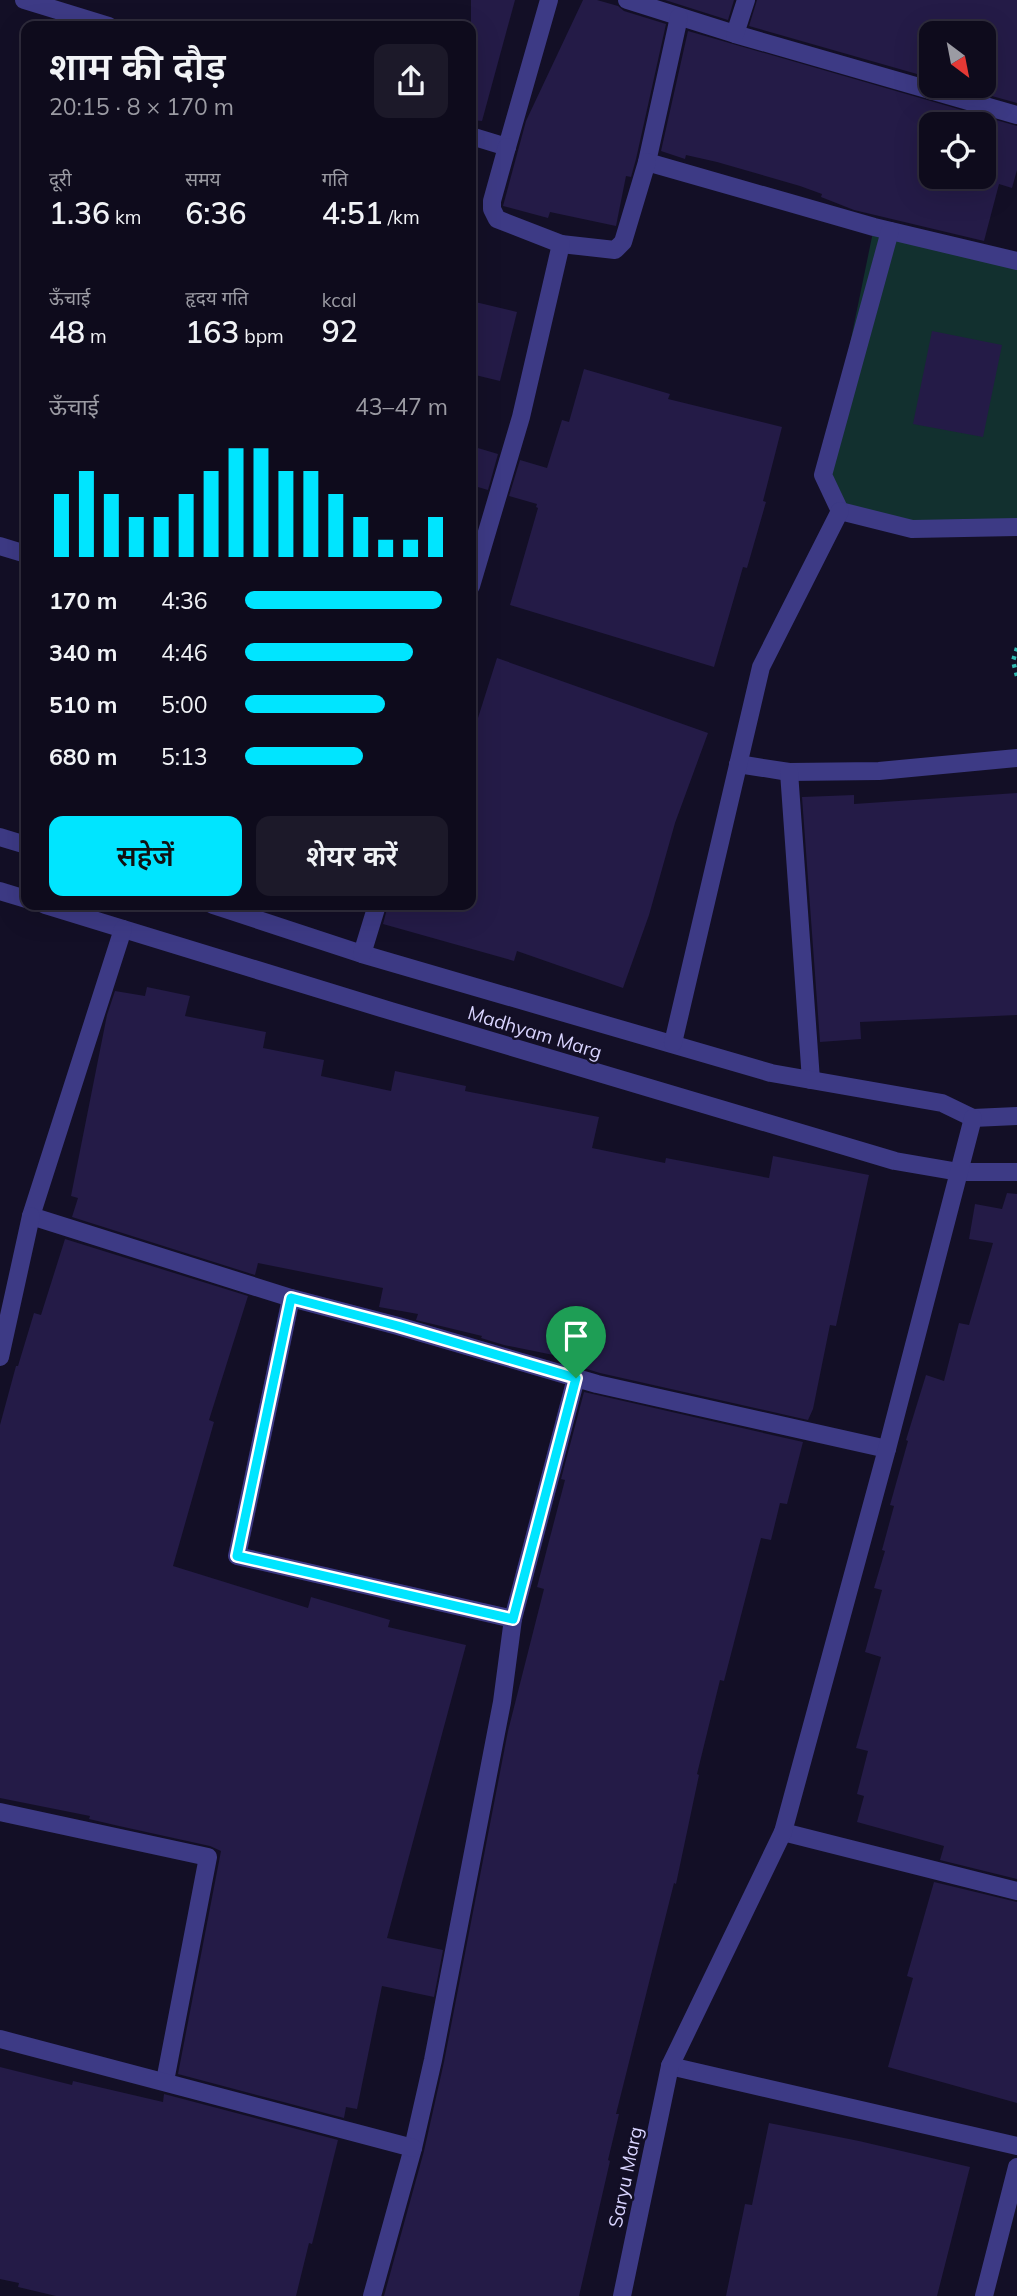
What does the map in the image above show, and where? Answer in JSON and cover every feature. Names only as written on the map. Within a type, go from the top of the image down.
[{"type":"street","points":[[24,0],[93,21]]},
{"type":"street","points":[[549,0],[492,201],[492,209],[497,219],[561,244],[615,250],[624,242],[647,162],[679,17]]},
{"type":"street","points":[[627,0],[1017,115]]},
{"type":"street","points":[[735,34],[746,0]]},
{"type":"street","points":[[476,138],[507,147]]},
{"type":"street","points":[[647,162],[890,231],[1017,261]]},
{"type":"street","points":[[840,511],[823,475],[890,231]]},
{"type":"street","points":[[476,569],[521,417],[561,244]]},
{"type":"street","points":[[840,511],[912,529],[1017,527]]},
{"type":"street","points":[[673,1043],[761,667],[840,511]]},
{"type":"street","points":[[0,546],[21,552]]},
{"type":"street","points":[[738,764],[789,772],[878,771],[1017,758]]},
{"type":"street","points":[[789,772],[811,1080]]},
{"type":"street","points":[[0,837],[21,843]]},
{"type":"street","points":[[0,891],[21,897]]},
{"type":"street","name":"Madhyam Marg","points":[[61,910],[895,1161],[959,1172],[1017,1172]]},
{"type":"street","name":"Madhyam Marg","points":[[229,910],[362,954],[771,1073],[942,1103],[973,1118],[1017,1116]]},
{"type":"street","points":[[362,954],[375,910]]},
{"type":"street","points":[[0,1357],[31,1216],[123,929]]},
{"type":"street","name":"Saryu Marg","points":[[622,2296],[670,2066],[783,1832],[973,1118]]},
{"type":"street","points":[[31,1216],[291,1298],[597,1384],[887,1449]]},
{"type":"street","points":[[291,1298],[237,1556],[513,1619]]},
{"type":"street","points":[[372,2296],[413,2148],[433,2060],[502,1702],[513,1619],[576,1378]]},
{"type":"street","points":[[0,1812],[208,1857],[165,2081]]},
{"type":"street","points":[[783,1832],[1017,1891]]},
{"type":"street","points":[[0,2039],[413,2148]]},
{"type":"street","points":[[670,2066],[1017,2146]]},
{"type":"street","points":[[984,2296],[1017,2167]]},
{"type":"path","points":[[1017,648],[1013,661],[1017,677]]},
{"type":"green space","points":[[874,227],[1017,261],[1017,527],[912,529],[840,511],[823,475]]},
{"type":"building","points":[[471,0],[515,0],[482,121],[476,120],[476,21],[471,21]]},
{"type":"building","points":[[583,0],[597,0],[618,6],[624,11],[666,24],[636,159],[631,177],[626,176],[616,226],[550,212],[548,218],[503,206],[526,121]]},
{"type":"building","points":[[665,0],[734,0],[728,20]]},
{"type":"building","points":[[757,0],[1017,0],[1017,103],[996,97],[996,21],[919,21],[919,75],[749,26]]},
{"type":"building","points":[[688,31],[969,112],[919,112],[919,189],[996,189],[996,120],[1017,126],[1017,170],[1012,188],[999,184],[984,241],[854,210],[800,186],[717,162],[686,155],[685,159],[661,151]]},
{"type":"building","points":[[476,302],[517,312],[500,381],[476,375]]},
{"type":"building","points":[[932,331],[1002,345],[983,437],[913,424]]},
{"type":"building","points":[[584,369],[670,394],[668,399],[782,427],[763,501],[766,502],[747,568],[743,567],[714,667],[510,605],[538,508],[537,504],[509,496],[520,460],[547,468],[562,420],[569,422]]},
{"type":"building","points":[[476,447],[498,454],[488,490],[476,486]]},
{"type":"building","points":[[497,658],[708,733],[675,823],[649,915],[623,988],[517,951],[514,961],[383,924],[387,910],[476,910],[476,724]]},
{"type":"building","points":[[1017,793],[1017,1015],[860,1022],[861,1039],[820,1042],[802,797],[854,795],[854,804]]},
{"type":"building","points":[[147,987],[190,996],[185,1016],[266,1032],[263,1048],[324,1060],[321,1076],[391,1091],[395,1071],[466,1086],[465,1091],[599,1117],[592,1148],[665,1163],[666,1158],[769,1178],[773,1156],[869,1175],[836,1326],[830,1325],[813,1409],[808,1420],[600,1373],[577,1366],[578,1360],[504,1345],[481,1338],[482,1336],[416,1320],[418,1314],[379,1307],[383,1288],[258,1263],[255,1275],[72,1217],[78,1198],[71,1196],[107,1015],[115,991],[145,996]]},
{"type":"building","points":[[1007,1193],[1017,1194],[1017,1879],[940,1860],[944,1846],[857,1822],[864,1796],[857,1794],[868,1751],[856,1748],[881,1657],[865,1652],[882,1590],[874,1588],[894,1506],[890,1505],[926,1375],[944,1381],[959,1323],[969,1325],[993,1243],[969,1239],[975,1204],[1002,1209]]},
{"type":"building","points":[[65,1239],[248,1296],[209,1420],[214,1422],[173,1566],[308,1608],[311,1597],[390,1620],[388,1627],[466,1645],[387,1938],[443,1950],[434,1997],[382,1986],[357,2109],[346,2107],[344,2118],[178,2074],[221,1851],[210,1846],[89,1819],[90,1816],[0,1798],[0,1425],[34,1313],[41,1315]]},
{"type":"building","points":[[584,1392],[803,1442],[787,1504],[780,1503],[771,1540],[761,1538],[724,1681],[720,1680],[697,1774],[699,1775],[676,1884],[674,1883],[616,2114],[619,2114],[608,2160],[610,2161],[579,2296],[384,2296],[424,2151],[444,2062],[508,1731],[544,1589],[537,1587],[565,1480],[561,1479]]},
{"type":"building","points":[[934,1882],[1017,1902],[1017,2103],[888,2067],[913,1978],[907,1976]]},
{"type":"building","points":[[0,2067],[72,2085],[73,2081],[163,2102],[164,2094],[338,2140],[296,2296],[56,2296],[18,2287],[19,2283],[0,2279]]},
{"type":"building","points":[[769,2123],[970,2167],[937,2296],[726,2296],[745,2204],[752,2205]]},
{"type":"route","points":[[291,1298],[576,1378],[513,1619],[237,1556],[291,1298]]}]
